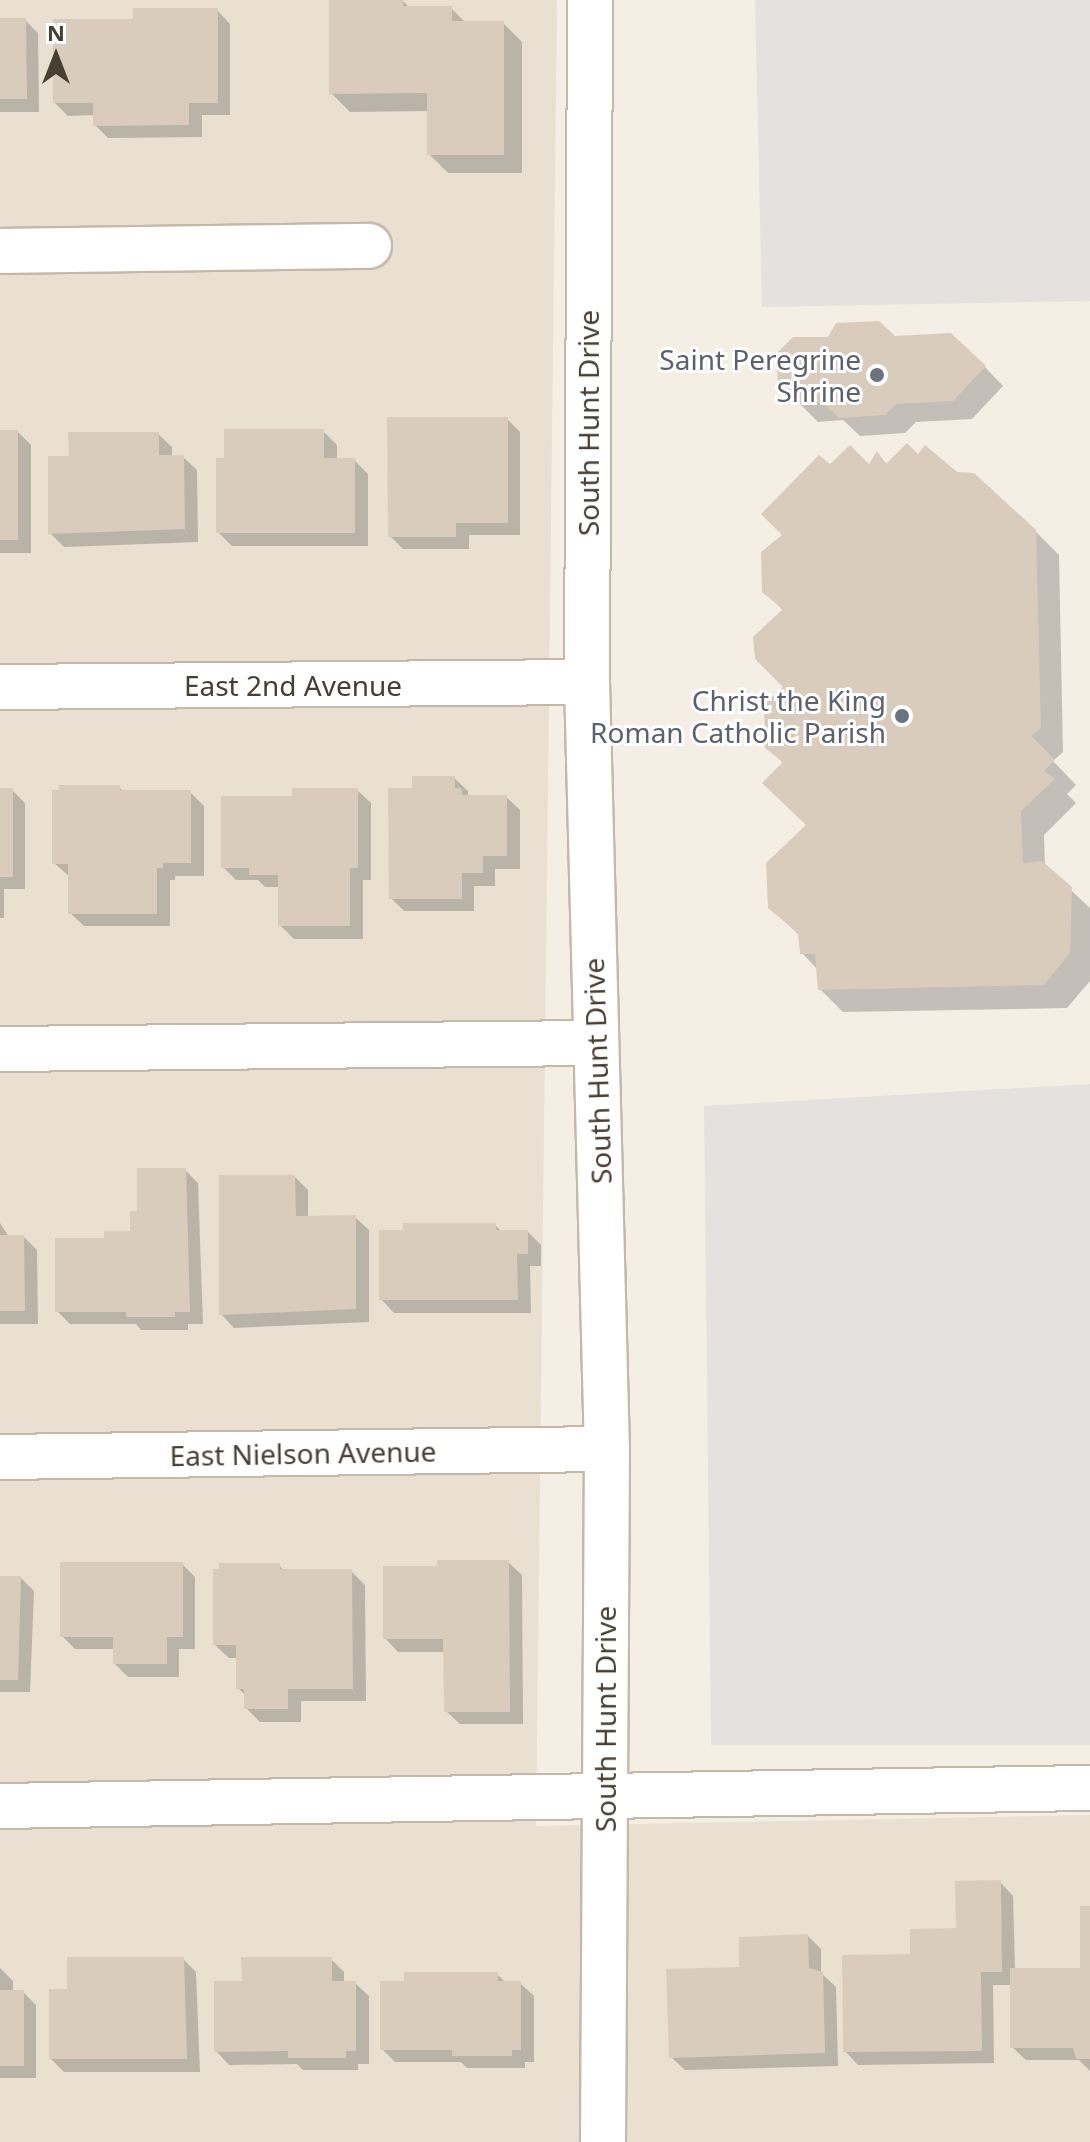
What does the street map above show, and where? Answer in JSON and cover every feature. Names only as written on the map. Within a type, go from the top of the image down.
[{"type":"street","name":"South Hunt Drive","points":[[590,0],[587,682],[607,1449],[603,2142]]},
{"type":"street","points":[[0,251],[369,246]]},
{"type":"street","name":"East 2nd Avenue","points":[[0,687],[587,682]]},
{"type":"street","points":[[0,1049],[596,1043]]},
{"type":"street","name":"East Nielson Avenue","points":[[0,1457],[607,1449]]},
{"type":"street","points":[[0,1806],[1090,1788]]},
{"type":"shaded area","points":[[0,0],[557,0],[536,1826],[1090,1815],[1090,2142],[0,2142]]},
{"type":"shaded area","points":[[755,0],[1090,0],[1090,301],[762,307]]},
{"type":"shaded area","points":[[1090,1084],[1090,1745],[711,1745],[704,1106]]},
{"type":"building","points":[[329,0],[403,0],[403,6],[452,6],[452,21],[504,21],[504,155],[427,155],[427,93],[329,94]]},
{"type":"building","points":[[133,8],[218,8],[218,103],[189,103],[189,125],[93,126],[93,103],[53,103],[53,19],[133,19]]},
{"type":"building","points":[[0,18],[26,18],[27,99],[0,99]]},
{"type":"building","name":"Saint Peregrine Shrine","points":[[879,321],[895,336],[951,333],[986,366],[953,401],[896,404],[885,415],[839,418],[822,402],[797,404],[778,385],[776,354],[793,337],[828,337],[836,323]]},
{"type":"building","points":[[387,417],[508,417],[508,523],[456,523],[456,537],[388,537]]},
{"type":"building","points":[[224,429],[324,429],[324,458],[355,458],[355,533],[216,533],[216,458],[224,458]]},
{"type":"building","points":[[0,430],[18,430],[18,540],[0,540]]},
{"type":"building","points":[[68,432],[159,432],[159,455],[184,455],[185,529],[48,534],[48,456],[69,456]]},
{"type":"building","name":"Christ the King Roman Catholic Parish","points":[[907,443],[918,454],[925,445],[957,472],[974,473],[1036,530],[1041,728],[1031,736],[1055,760],[1044,771],[1055,779],[1021,811],[1023,863],[1042,861],[1072,887],[1070,953],[1044,985],[818,990],[815,954],[800,954],[798,933],[768,908],[766,863],[806,825],[762,783],[783,762],[765,748],[764,704],[783,687],[755,659],[753,637],[783,609],[762,592],[761,552],[782,535],[761,514],[819,455],[830,464],[850,445],[869,464],[877,451],[886,464]]},
{"type":"building","points":[[412,776],[455,776],[455,788],[461,788],[462,795],[507,795],[507,856],[483,856],[483,873],[462,873],[462,899],[389,899],[388,788],[412,788]]},
{"type":"building","points":[[59,785],[120,785],[120,790],[191,790],[191,863],[163,863],[163,868],[157,868],[157,914],[68,914],[68,864],[52,864],[52,790],[59,790]]},
{"type":"building","points":[[0,788],[13,788],[13,877],[0,877]]},
{"type":"building","points":[[292,788],[358,788],[358,868],[350,868],[350,926],[278,926],[278,875],[249,875],[249,868],[221,868],[221,796],[292,796]]},
{"type":"building","points":[[137,1168],[186,1168],[190,1312],[175,1312],[175,1317],[126,1317],[126,1312],[55,1312],[55,1238],[104,1238],[104,1231],[130,1231],[130,1211],[137,1211]]},
{"type":"building","points":[[219,1175],[295,1175],[296,1216],[356,1215],[356,1309],[219,1315]]},
{"type":"building","points":[[403,1223],[496,1223],[496,1230],[528,1230],[528,1254],[517,1254],[518,1300],[379,1300],[379,1230],[403,1230]]},
{"type":"building","points":[[0,1235],[24,1235],[25,1311],[0,1311]]},
{"type":"building","points":[[437,1560],[509,1560],[510,1712],[444,1712],[443,1639],[383,1639],[383,1566],[437,1566]]},
{"type":"building","points":[[60,1562],[183,1562],[183,1637],[167,1637],[167,1664],[113,1664],[113,1637],[60,1637]]},
{"type":"building","points":[[219,1563],[280,1563],[280,1569],[352,1569],[353,1689],[288,1689],[288,1709],[244,1709],[244,1689],[236,1689],[236,1645],[213,1645],[213,1569],[219,1569]]},
{"type":"building","points":[[0,1576],[21,1576],[18,1680],[0,1680]]},
{"type":"building","points":[[1001,1880],[1002,1972],[981,1972],[982,2051],[843,2052],[842,1955],[910,1954],[910,1929],[956,1928],[955,1881]]},
{"type":"building","points":[[1080,1906],[1090,1906],[1090,2059],[1076,2059],[1073,2048],[1010,2048],[1010,1968],[1080,1968]]},
{"type":"building","points":[[808,1934],[809,1968],[823,1972],[825,2053],[669,2058],[666,1969],[739,1967],[739,1937]]},
{"type":"building","points":[[67,1957],[184,1957],[187,2059],[49,2059],[49,1989],[67,1989]]},
{"type":"building","points":[[241,1957],[332,1957],[332,1981],[356,1981],[356,2051],[346,2051],[346,2058],[288,2058],[288,2051],[214,2052],[214,1981],[242,1981]]},
{"type":"building","points":[[404,1972],[498,1972],[498,1981],[521,1981],[521,2050],[512,2050],[512,2056],[452,2056],[452,2050],[380,2050],[380,1981],[404,1981]]},
{"type":"building","points":[[0,1990],[24,1990],[24,2066],[0,2066]]},
{"type":"place","name":"Saint Peregrine Shrine","points":[[877,375]]},
{"type":"place","name":"Christ the King Roman Catholic Parish","points":[[902,716]]}]
